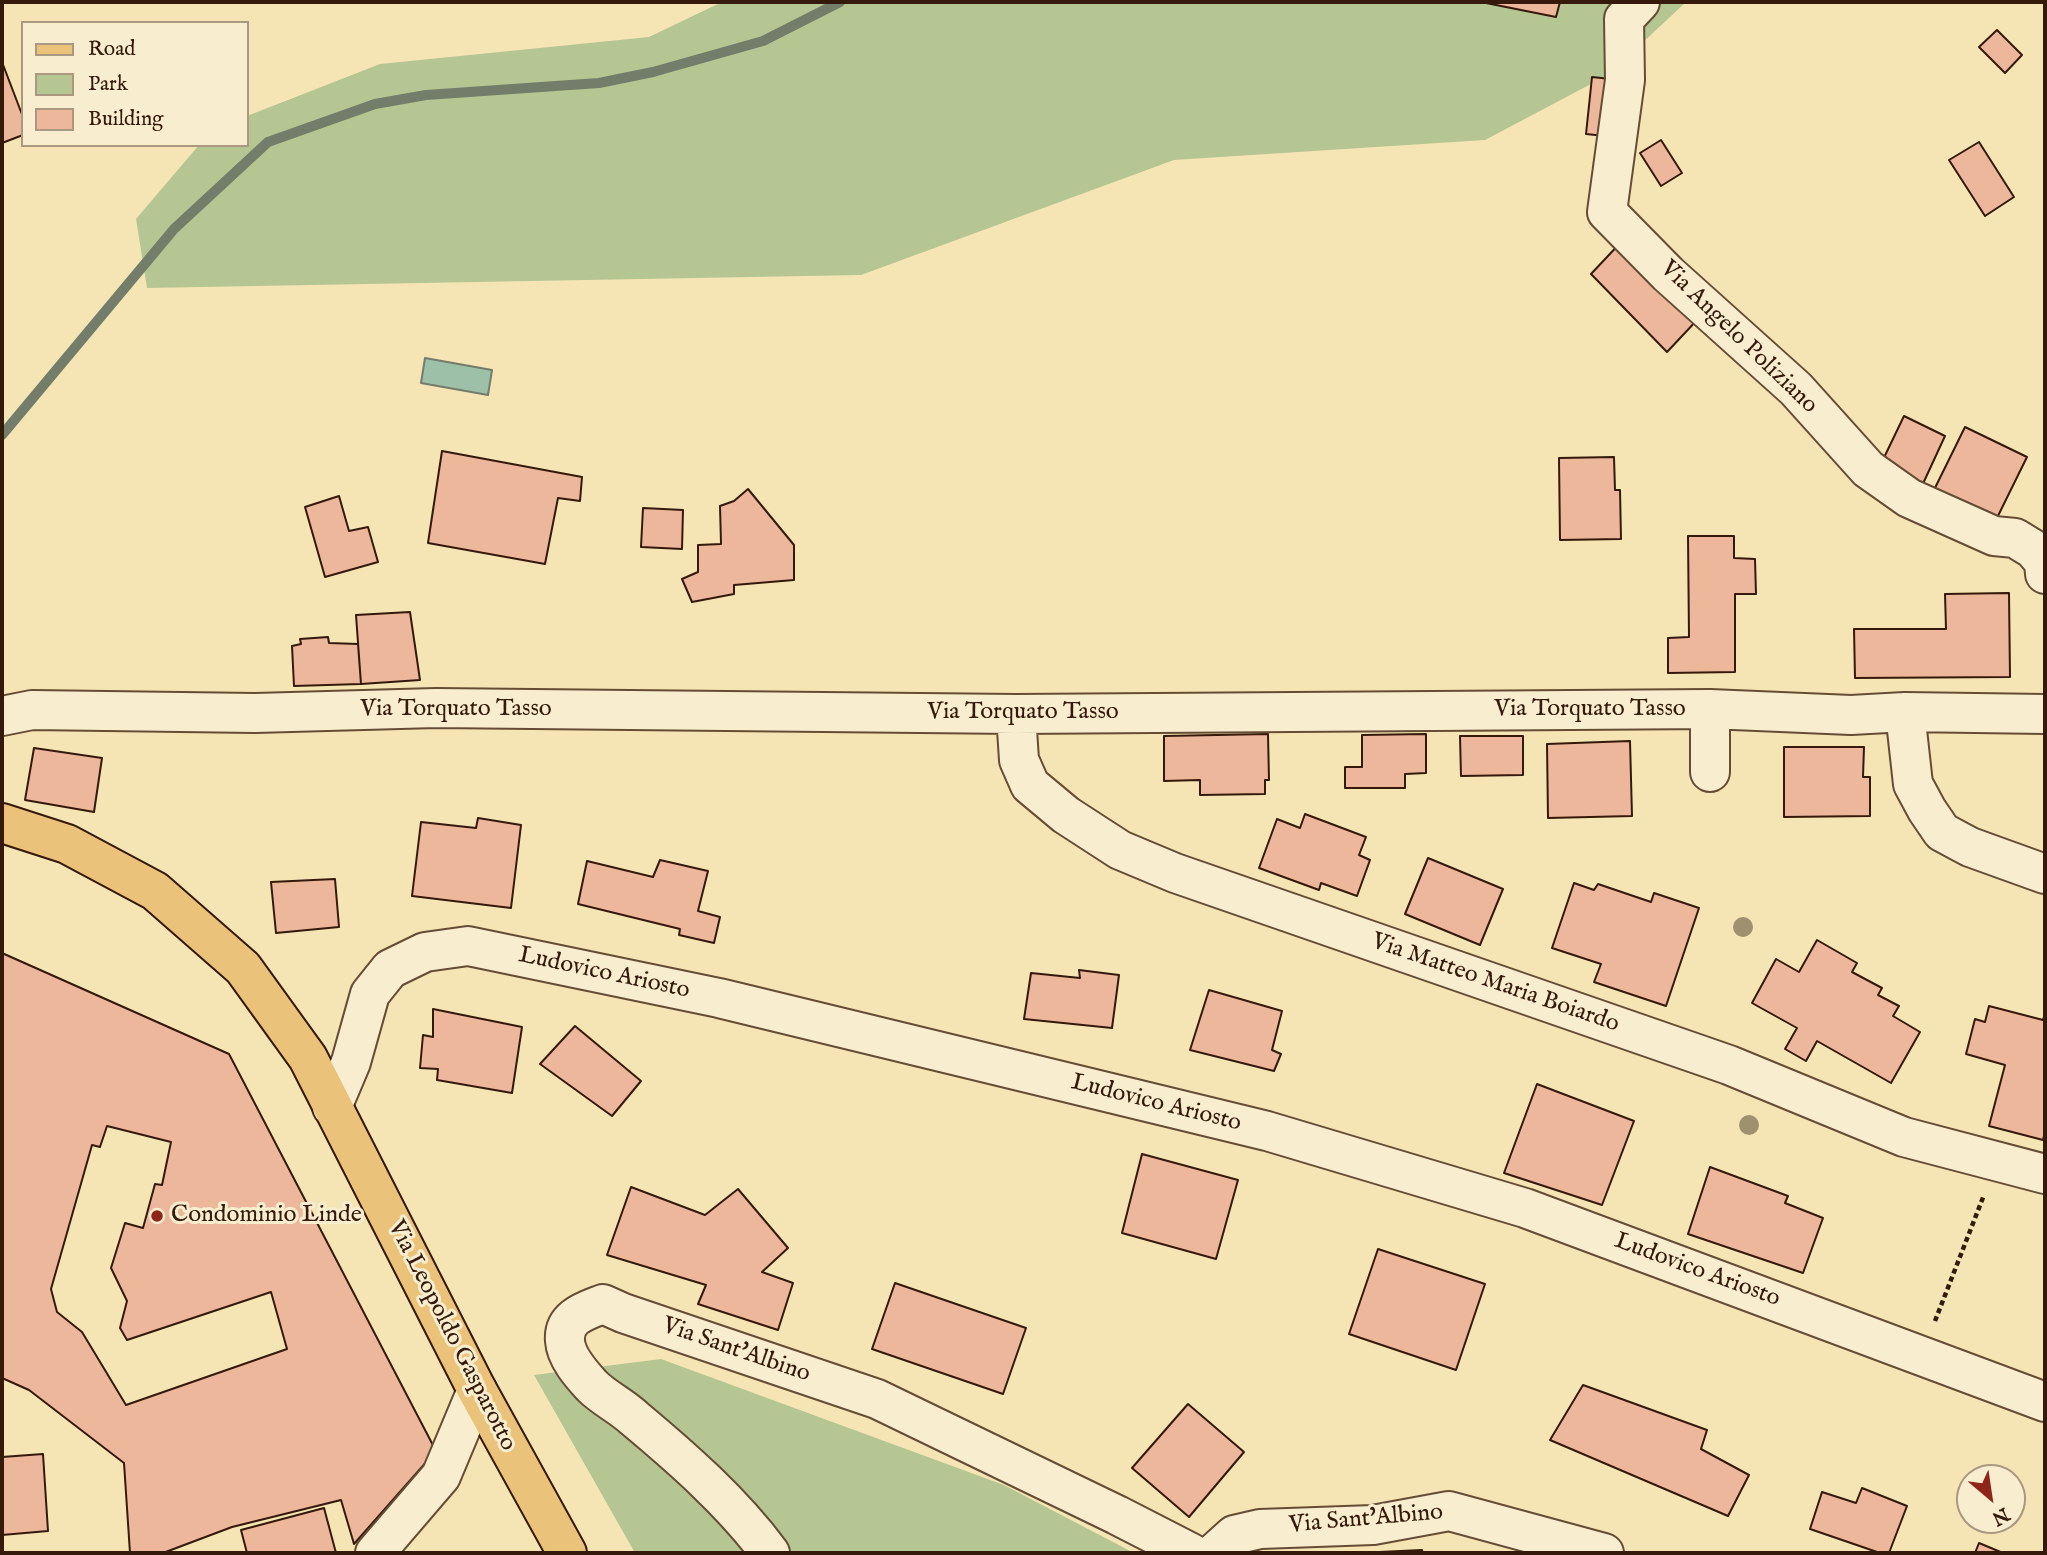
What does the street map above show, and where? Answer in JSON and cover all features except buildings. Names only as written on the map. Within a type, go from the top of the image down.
[{"type":"main road","name":"Via Leopoldo Gasparotto","points":[[2,823],[67,845],[155,891],[243,968],[308,1058],[477,1390],[567,1553]]},
{"type":"street","name":"Via Angelo Poliziano","points":[[1632,10],[1607,212],[1668,274],[1796,389],[1868,469],[1909,498],[1994,536],[2015,538],[2033,549],[2044,562],[2045,574]]},
{"type":"street","name":"Via Torquato Tasso","points":[[2,716],[32,710],[255,713],[436,708],[1016,714],[1710,709],[1851,715],[1905,712],[2045,713]]},
{"type":"street","points":[[1710,709],[1710,772]]},
{"type":"street","points":[[1905,712],[1913,784],[1942,832],[1970,847],[2045,874]]},
{"type":"street","name":"Via Matteo Maria Boiardo","points":[[1016,714],[1019,760],[1030,785],[1066,815],[1120,850],[1175,873],[1729,1065],[1904,1138],[2045,1174]]},
{"type":"street","name":"Ludovico Ariosto","points":[[332,1107],[351,1062],[370,994],[390,969],[425,953],[468,946],[719,998],[1267,1131],[1525,1208],[2045,1402]]},
{"type":"street","name":"Via Sant'Albino","points":[[770,1553],[748,1524],[673,1451],[593,1387],[570,1359],[565,1342],[565,1329],[572,1318],[603,1304],[877,1399],[1191,1553]]},
{"type":"street","points":[[375,1553],[441,1476],[477,1390]]},
{"type":"street","name":"Via Sant'Albino","points":[[1214,1553],[1234,1535],[1260,1529],[1373,1525],[1449,1511],[1604,1553]]},
{"type":"path","points":[[1921,1356],[1997,1162]]},
{"type":"green space","points":[[722,2],[1686,2],[1608,75],[1485,140],[1174,160],[861,275],[147,288],[136,219],[197,147],[248,147],[248,116],[380,64],[649,37]]},
{"type":"green space","points":[[661,1359],[1004,1485],[1134,1553],[635,1553],[534,1375]]},
{"type":"shaded area","points":[[425,358],[492,370],[488,395],[421,383]]},
{"type":"waterway","points":[[2,435],[174,229],[268,142],[375,104],[426,95],[599,83],[653,72],[763,41],[840,2]]},
{"type":"place","name":"Condominio Linde","points":[[157,1216]]}]
